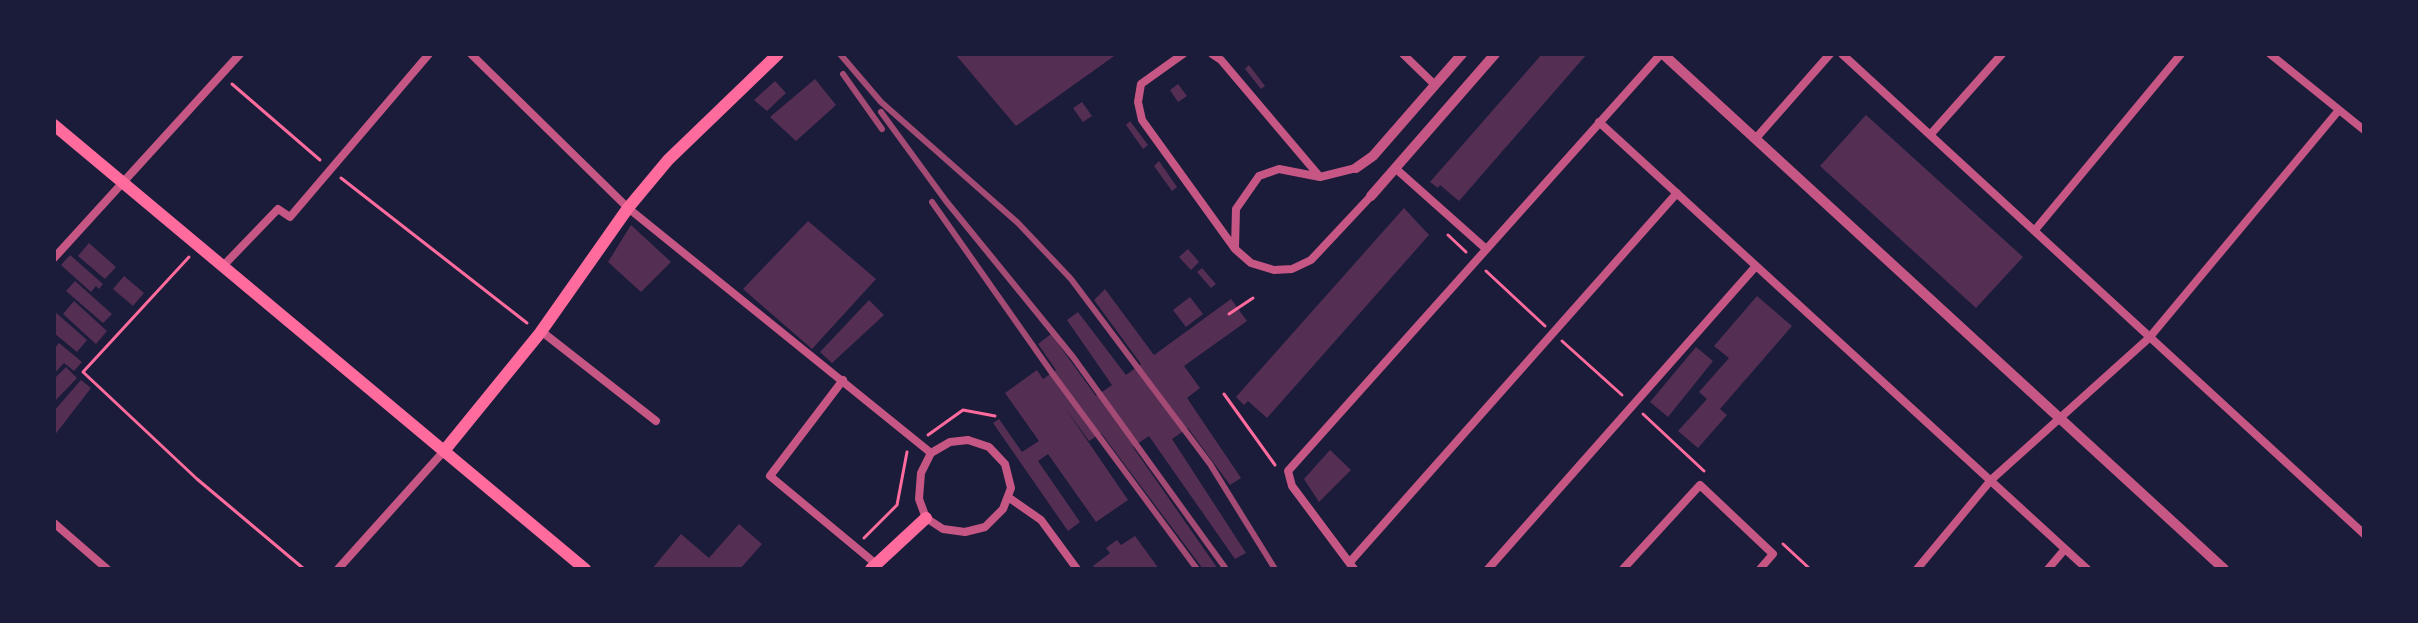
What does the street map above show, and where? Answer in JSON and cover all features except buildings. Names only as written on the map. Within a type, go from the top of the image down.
[{"type":"main road","points":[[444,451],[541,332],[628,208],[668,160],[778,54]]},
{"type":"main road","points":[[54,125],[585,569]]},
{"type":"main road","points":[[874,567],[926,518]]},
{"type":"street","points":[[54,258],[240,54]]},
{"type":"street","points":[[223,266],[278,209],[290,217],[429,54]]},
{"type":"street","points":[[471,54],[628,208],[931,453]]},
{"type":"street","points":[[1183,54],[1141,84],[1138,102],[1142,120],[1235,249],[1262,268],[1292,269],[1311,260],[1495,54]]},
{"type":"street","points":[[1212,54],[1221,60],[1320,177]]},
{"type":"street","points":[[1403,54],[1435,85]]},
{"type":"street","points":[[1235,249],[1236,209],[1259,176],[1279,169],[1320,177],[1356,168],[1373,156],[1462,54]]},
{"type":"street","points":[[1677,193],[1352,566],[1292,486],[1288,471],[1662,54],[1757,137],[2224,569]]},
{"type":"street","points":[[1757,137],[1830,54]]},
{"type":"street","points":[[1842,54],[2364,534]]},
{"type":"street","points":[[1930,135],[2002,54]]},
{"type":"street","points":[[2035,230],[2181,54]]},
{"type":"street","points":[[2270,54],[2364,130]]},
{"type":"street","points":[[1917,569],[1991,480],[2149,338],[2339,110]]},
{"type":"street","points":[[1599,122],[2087,569]]},
{"type":"street","points":[[1395,168],[1485,248]]},
{"type":"street","points":[[1488,569],[1756,266]]},
{"type":"street","points":[[541,332],[656,421]]},
{"type":"street","points":[[843,380],[770,476],[874,567]]},
{"type":"street","points":[[968,440],[989,447],[1005,464],[1011,488],[1003,509],[985,527],[965,532],[943,529],[926,518],[919,499],[921,473],[931,453],[950,442],[968,440]]},
{"type":"street","points":[[338,569],[444,451]]},
{"type":"street","points":[[1623,569],[1700,485],[1773,554],[1760,569]]},
{"type":"street","points":[[1008,497],[1041,520],[1077,569]]},
{"type":"street","points":[[54,523],[107,569]]},
{"type":"street","points":[[2048,569],[2065,549]]},
{"type":"path","points":[[221,75],[331,169],[541,332]]},
{"type":"path","points":[[1443,230],[1711,477]]},
{"type":"path","points":[[199,247],[83,372],[197,479],[304,569]]},
{"type":"path","points":[[1229,314],[1253,298]]},
{"type":"path","points":[[1224,394],[1280,471],[1288,471]]},
{"type":"path","points":[[1777,538],[1810,569]]},
{"type":"railway","points":[[840,54],[881,102],[1018,223],[1071,279],[1210,464],[1275,569]]},
{"type":"railway","points":[[843,74],[882,129]]},
{"type":"railway","points":[[881,112],[946,201],[1073,357],[1226,569]]},
{"type":"railway","points":[[932,202],[1052,373],[1197,569]]}]
